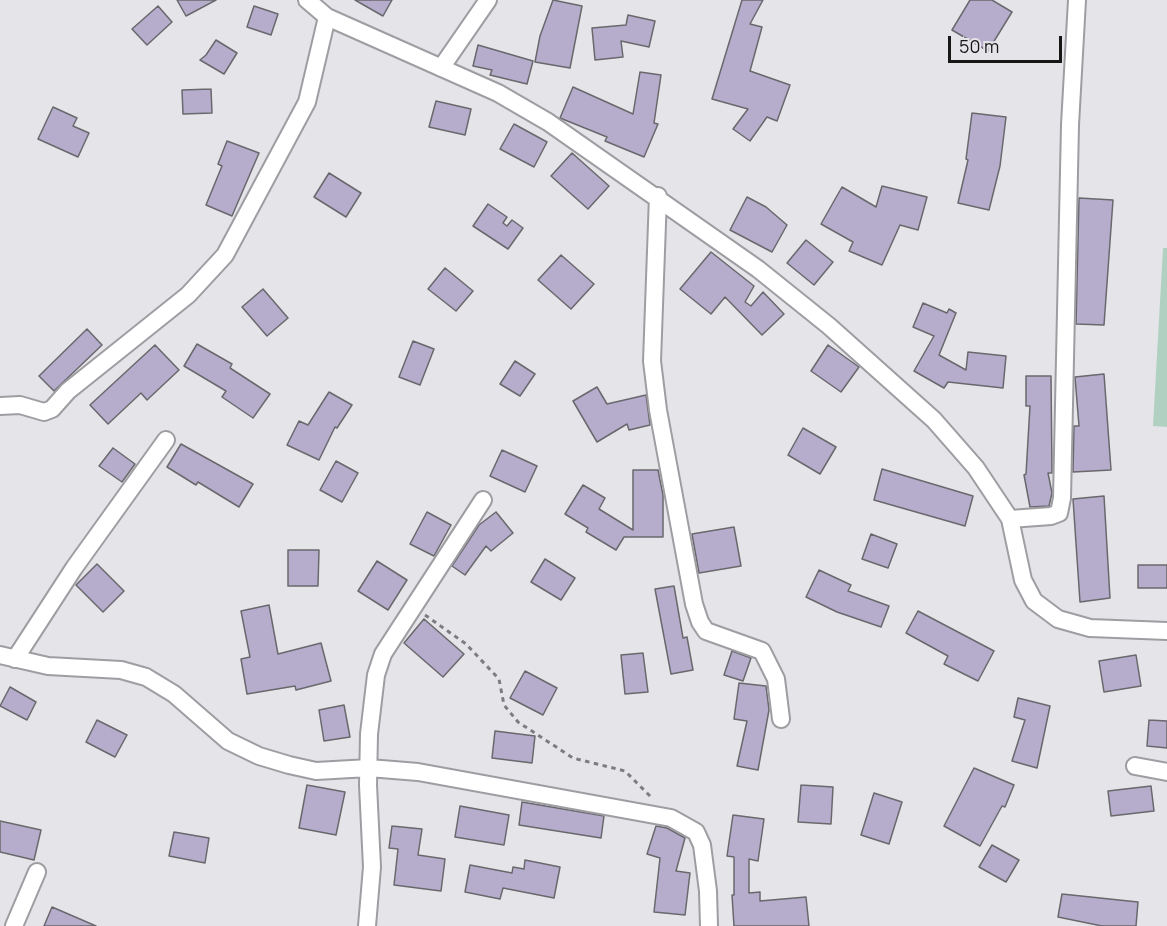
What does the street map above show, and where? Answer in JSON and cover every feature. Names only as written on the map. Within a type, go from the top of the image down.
[{"type":"street","points":[[307,0],[327,17],[498,93],[548,122],[658,196],[758,269],[884,374],[934,420],[976,468],[1010,519],[1023,580],[1034,601],[1058,619],[1090,628],[1167,631]]},
{"type":"street","points":[[441,68],[488,0]]},
{"type":"street","points":[[1010,519],[1051,516],[1059,513],[1062,498],[1070,125],[1077,0]]},
{"type":"street","points":[[0,406],[20,405],[44,412],[52,409],[68,391],[188,294],[225,255],[308,102],[327,17]]},
{"type":"street","points":[[658,196],[652,361],[658,411],[694,604],[706,631],[762,651],[776,679],[781,719]]},
{"type":"street","points":[[165,440],[8,657],[48,666],[121,670],[146,677],[174,694],[228,741],[259,756],[316,771],[369,768],[418,772],[671,818],[696,832],[702,845],[707,873],[709,926]]},
{"type":"street","points":[[367,926],[372,867],[369,768],[371,713],[376,675],[383,654],[483,500]]},
{"type":"street","points":[[1135,766],[1167,772]]},
{"type":"street","points":[[14,926],[37,872]]},
{"type":"path","points":[[412,608],[466,644],[499,679],[504,705],[518,722],[573,758],[624,771],[671,818]]},
{"type":"green space","points":[[1163,248],[1167,248],[1167,427],[1153,426]]},
{"type":"building","points":[[177,0],[216,0],[186,16]]},
{"type":"building","points":[[355,0],[392,0],[383,16]]},
{"type":"building","points":[[553,0],[582,6],[570,68],[535,62],[540,36]]},
{"type":"building","points":[[742,0],[763,0],[750,24],[762,27],[750,71],[790,85],[777,121],[767,117],[750,141],[733,129],[748,109],[712,99]]},
{"type":"building","points":[[970,0],[992,0],[1012,12],[988,51],[952,30]]},
{"type":"building","points":[[158,6],[172,22],[147,45],[132,29]]},
{"type":"building","points":[[254,6],[278,14],[271,35],[247,27]]},
{"type":"building","points":[[628,15],[655,21],[649,47],[621,41],[623,57],[595,60],[592,28],[626,25]]},
{"type":"building","points":[[216,40],[237,53],[224,74],[200,60]]},
{"type":"building","points":[[478,45],[533,61],[527,84],[490,75],[492,70],[473,66]]},
{"type":"building","points":[[640,72],[661,75],[654,123],[658,124],[644,157],[605,141],[607,137],[560,118],[573,87],[633,114]]},
{"type":"building","points":[[211,89],[212,113],[183,114],[182,90]]},
{"type":"building","points":[[436,101],[471,109],[465,135],[429,127]]},
{"type":"building","points":[[53,107],[77,118],[73,126],[89,133],[78,157],[38,139]]},
{"type":"building","points":[[972,113],[1006,117],[1000,166],[989,210],[958,203],[968,160],[966,159]]},
{"type":"building","points":[[514,124],[547,142],[534,167],[500,149]]},
{"type":"building","points":[[227,141],[259,153],[232,216],[206,205],[222,166],[218,164]]},
{"type":"building","points":[[572,153],[609,186],[588,209],[551,176]]},
{"type":"building","points":[[329,173],[361,193],[346,217],[314,197]]},
{"type":"building","points":[[882,186],[927,197],[918,230],[900,225],[882,265],[849,251],[853,242],[821,224],[842,187],[876,207]]},
{"type":"building","points":[[747,197],[766,207],[787,225],[772,252],[730,230]]},
{"type":"building","points":[[1079,198],[1113,200],[1104,325],[1076,324]]},
{"type":"building","points":[[488,204],[507,217],[503,223],[507,226],[512,220],[523,228],[508,249],[473,226]]},
{"type":"building","points":[[806,240],[833,262],[814,285],[787,263]]},
{"type":"building","points":[[711,252],[754,286],[745,302],[751,306],[763,292],[784,314],[762,335],[725,297],[711,314],[680,289]]},
{"type":"building","points":[[561,255],[594,284],[571,309],[538,280]]},
{"type":"building","points":[[445,268],[473,291],[456,311],[428,289]]},
{"type":"building","points":[[263,289],[288,318],[267,336],[242,307]]},
{"type":"building","points":[[923,303],[947,313],[949,309],[956,313],[939,355],[966,370],[968,352],[1006,356],[1003,388],[948,382],[944,388],[914,371],[934,336],[913,327]]},
{"type":"building","points":[[87,329],[102,345],[54,391],[39,376]]},
{"type":"building","points":[[413,341],[434,349],[420,385],[399,377]]},
{"type":"building","points":[[197,344],[232,364],[230,368],[270,394],[253,418],[222,397],[226,391],[184,366]]},
{"type":"building","points":[[155,345],[179,370],[147,400],[141,393],[108,424],[90,405]]},
{"type":"building","points":[[828,345],[859,367],[841,392],[811,371]]},
{"type":"building","points":[[515,361],[535,374],[520,396],[500,384]]},
{"type":"building","points":[[1104,374],[1111,470],[1073,472],[1074,426],[1079,426],[1075,377]]},
{"type":"building","points":[[1026,376],[1051,376],[1052,473],[1048,473],[1052,493],[1049,506],[1030,507],[1024,475],[1026,474],[1030,406],[1026,406]]},
{"type":"building","points":[[597,387],[607,404],[646,395],[650,425],[629,430],[627,424],[597,442],[573,401]]},
{"type":"building","points":[[329,392],[352,405],[337,428],[335,427],[319,460],[287,445],[299,421],[308,425]]},
{"type":"building","points":[[803,428],[836,447],[820,474],[788,455]]},
{"type":"building","points":[[181,444],[253,484],[239,507],[198,482],[196,485],[167,467]]},
{"type":"building","points":[[113,448],[135,464],[122,482],[99,466]]},
{"type":"building","points":[[502,450],[537,466],[525,492],[490,476]]},
{"type":"building","points":[[336,461],[358,473],[342,502],[320,490]]},
{"type":"building","points":[[882,469],[973,496],[965,526],[874,500]]},
{"type":"building","points":[[633,470],[658,470],[663,495],[663,537],[624,537],[616,550],[586,532],[588,528],[565,514],[583,485],[605,498],[599,509],[633,530]]},
{"type":"building","points":[[1104,496],[1110,598],[1080,602],[1073,499]]},
{"type":"building","points":[[427,512],[451,525],[434,556],[410,544]]},
{"type":"building","points":[[496,512],[513,533],[491,551],[486,546],[465,575],[452,566],[479,525]]},
{"type":"building","points":[[734,527],[741,566],[699,573],[692,534]]},
{"type":"building","points":[[871,534],[897,544],[888,568],[862,559]]},
{"type":"building","points":[[288,550],[319,550],[318,586],[288,586]]},
{"type":"building","points":[[545,559],[575,578],[561,600],[531,582]]},
{"type":"building","points":[[377,561],[407,580],[388,610],[358,591]]},
{"type":"building","points":[[97,564],[124,591],[103,612],[76,585]]},
{"type":"building","points":[[1138,565],[1167,565],[1167,588],[1138,588]]},
{"type":"building","points":[[819,570],[851,585],[848,591],[889,606],[881,627],[837,612],[806,597]]},
{"type":"building","points":[[674,586],[683,638],[687,637],[693,670],[671,674],[655,589]]},
{"type":"building","points":[[269,605],[278,654],[321,643],[331,681],[296,690],[295,686],[247,694],[241,659],[250,657],[241,611]]},
{"type":"building","points":[[918,611],[994,651],[978,681],[944,664],[948,656],[906,633]]},
{"type":"building","points":[[424,619],[464,654],[443,677],[404,643]]},
{"type":"building","points":[[732,651],[751,658],[743,681],[724,675]]},
{"type":"building","points":[[643,653],[648,692],[625,694],[621,655]]},
{"type":"building","points":[[1136,655],[1141,686],[1104,692],[1099,661]]},
{"type":"building","points":[[525,671],[557,688],[543,715],[510,698]]},
{"type":"building","points":[[739,683],[766,686],[769,710],[758,770],[737,766],[747,721],[734,719]]},
{"type":"building","points":[[10,687],[36,702],[27,720],[0,706]]},
{"type":"building","points":[[1018,698],[1050,706],[1037,768],[1012,761],[1025,720],[1014,717]]},
{"type":"building","points":[[344,705],[350,737],[324,741],[319,710]]},
{"type":"building","points":[[97,720],[127,735],[115,757],[86,742]]},
{"type":"building","points":[[1149,720],[1167,721],[1167,748],[1147,746]]},
{"type":"building","points":[[495,731],[535,736],[532,763],[492,758]]},
{"type":"building","points":[[974,768],[1014,785],[1005,807],[1002,806],[980,846],[944,826]]},
{"type":"building","points":[[307,785],[345,792],[336,835],[299,828]]},
{"type":"building","points":[[801,785],[833,787],[831,824],[798,822]]},
{"type":"building","points":[[1151,786],[1154,811],[1111,816],[1108,791]]},
{"type":"building","points":[[874,793],[902,802],[889,844],[861,835]]},
{"type":"building","points":[[522,802],[604,816],[601,838],[519,825]]},
{"type":"building","points":[[460,806],[509,815],[504,845],[455,837]]},
{"type":"building","points":[[733,815],[764,819],[758,861],[749,859],[749,893],[760,892],[760,901],[806,897],[809,926],[734,926],[732,895],[734,895],[734,857],[727,856]]},
{"type":"building","points":[[0,821],[41,830],[34,860],[0,852]]},
{"type":"building","points":[[392,826],[422,829],[418,855],[445,859],[441,891],[394,885],[398,849],[389,848]]},
{"type":"building","points":[[656,826],[667,828],[685,838],[676,871],[690,873],[685,915],[654,912],[660,858],[647,854]]},
{"type":"building","points":[[174,832],[209,838],[205,863],[169,856]]},
{"type":"building","points":[[992,845],[1019,860],[1006,882],[979,867]]},
{"type":"building","points":[[525,860],[560,867],[554,898],[503,888],[500,899],[465,892],[470,865],[512,873],[513,867],[524,869]]},
{"type":"building","points":[[1062,894],[1138,902],[1136,926],[1102,926],[1058,917]]},
{"type":"building","points":[[52,907],[96,926],[44,926]]}]
